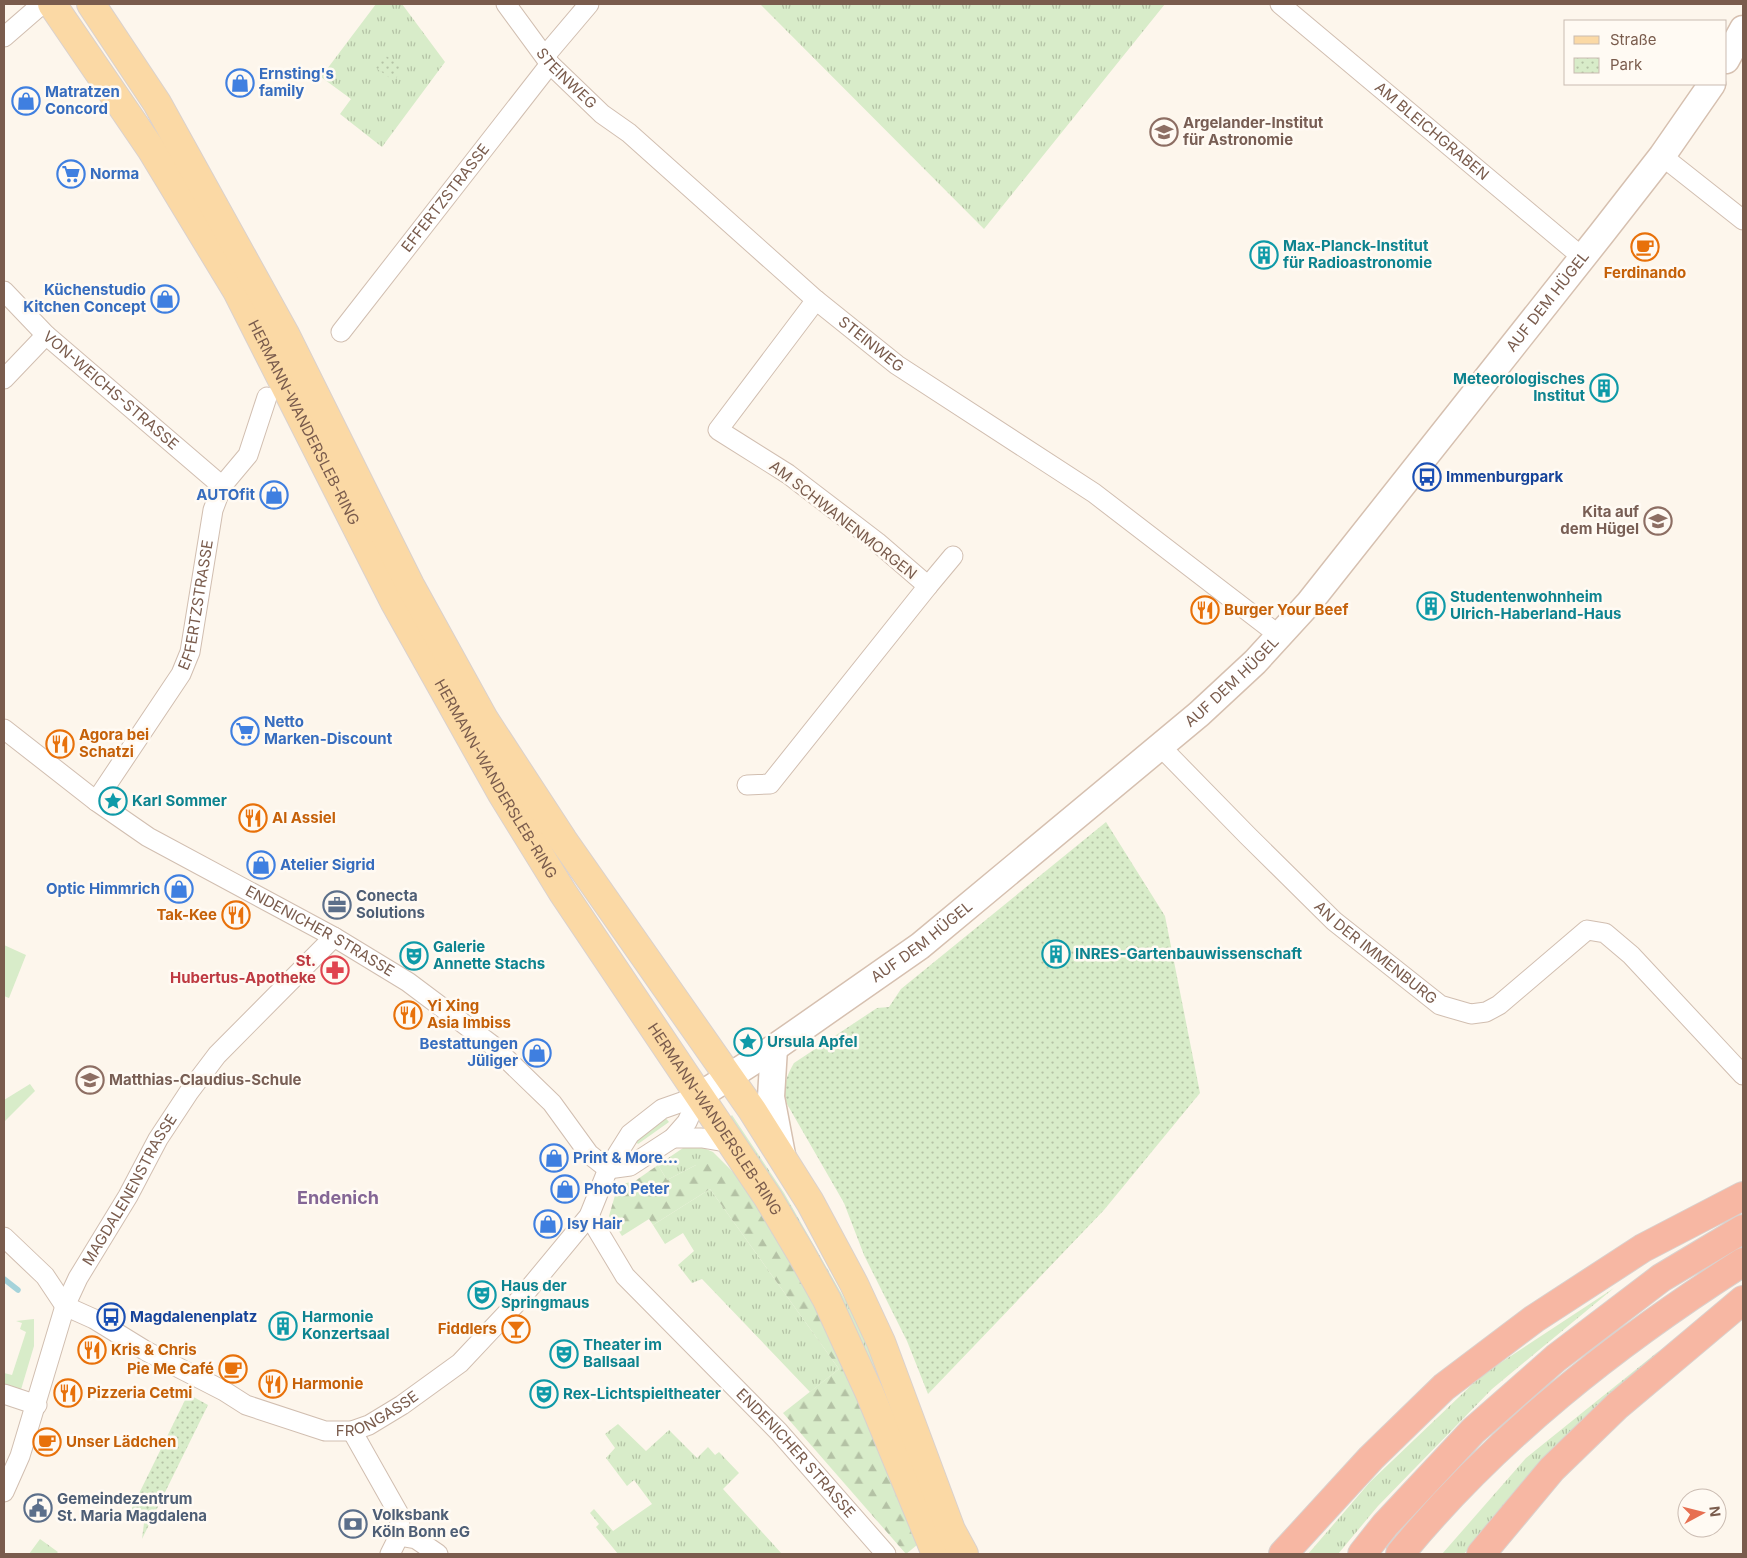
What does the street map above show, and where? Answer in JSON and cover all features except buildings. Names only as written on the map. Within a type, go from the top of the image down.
[{"type":"highway","points":[[1283,1554],[1371,1458],[1444,1386],[1534,1319],[1643,1248],[1743,1196]]},
{"type":"highway","points":[[1362,1554],[1385,1525],[1473,1430],[1556,1358],[1661,1278],[1743,1229]]},
{"type":"highway","points":[[1400,1554],[1498,1448],[1579,1378],[1676,1305],[1743,1262]]},
{"type":"highway","points":[[1481,1554],[1552,1469],[1618,1406],[1743,1300]]},
{"type":"main road","name":"HERMANN-WANDERSLEB-RING","points":[[52,4],[151,149],[232,283],[395,603],[502,794],[607,960],[768,1198],[828,1300],[870,1394],[936,1554]]},
{"type":"main road","name":"HERMANN-WANDERSLEB-RING","points":[[91,4],[157,103],[285,334],[410,585],[484,719],[553,825],[729,1076],[810,1202],[858,1292],[881,1342],[951,1530],[964,1554]]},
{"type":"street","points":[[4,37],[42,4]]},
{"type":"street","name":"STEINWEG","points":[[506,4],[548,60],[602,114],[629,134],[816,300],[898,365],[1094,493],[1280,636]]},
{"type":"street","name":"EFFERTZSTRASSE","points":[[341,332],[589,4]]},
{"type":"street","name":"AM BLEICHGRABEN","points":[[1280,4],[1582,257]]},
{"type":"street","points":[[1727,58],[1743,29]]},
{"type":"street","name":"AUF DEM HÜGEL","points":[[699,1096],[774,1048],[920,946],[1199,714],[1280,636],[1314,596],[1662,156],[1711,85]]},
{"type":"street","points":[[1662,156],[1743,220]]},
{"type":"street","name":"VON-WEICHS-STRASSE","points":[[4,291],[46,335],[222,486]]},
{"type":"street","name":"AM SCHWANENMORGEN","points":[[816,300],[718,430],[788,474],[877,542],[928,586]]},
{"type":"street","points":[[4,379],[46,335]]},
{"type":"street","name":"EFFERTZSTRASSE","points":[[96,801],[181,674],[190,652],[213,510],[222,486],[248,454],[267,396]]},
{"type":"street","name":"AM SCHWANENMORGEN","points":[[747,785],[770,784],[953,556]]},
{"type":"street","name":"ENDENICHER STRASSE","points":[[4,729],[96,801],[148,838],[334,937],[408,982],[492,1045],[552,1103],[589,1154],[608,1169]]},
{"type":"street","name":"AN DER IMMENBURG","points":[[1160,746],[1334,921],[1440,1005],[1471,1014],[1486,1012],[1499,1005],[1587,930],[1605,933],[1631,955],[1743,1075]]},
{"type":"street","name":"MAGDALENENSTRASSE","points":[[4,1492],[20,1456],[37,1405],[65,1306],[78,1278],[128,1196],[158,1139],[189,1092],[217,1055],[334,937]]},
{"type":"street","points":[[774,1048],[771,1097],[782,1156]]},
{"type":"street","points":[[608,1169],[630,1166],[673,1138],[687,1122],[699,1096]]},
{"type":"street","name":"FRONGASSE","points":[[65,1306],[94,1319],[146,1352],[224,1391],[246,1405],[325,1430],[352,1431],[369,1425],[402,1405],[460,1363],[522,1297],[589,1216],[608,1169],[630,1134],[662,1109],[699,1096]]},
{"type":"street","points":[[673,1138],[702,1138],[731,1143]]},
{"type":"street","name":"ENDENICHER STRASSE","points":[[589,1216],[625,1276],[779,1432],[886,1554]]},
{"type":"street","points":[[4,1237],[45,1276],[65,1306]]},
{"type":"street","points":[[4,1394],[37,1405]]},
{"type":"street","points":[[352,1431],[400,1516],[399,1536],[390,1554]]},
{"type":"street","points":[[399,1536],[416,1539],[438,1554]]},
{"type":"green space","points":[[376,4],[402,4],[445,62],[382,147],[340,114],[351,99],[321,77]]},
{"type":"green space","points":[[760,4],[1165,4],[984,229]]},
{"type":"green space","points":[[385,55],[403,68],[394,81],[376,68]]},
{"type":"green space","points":[[1106,822],[1165,916],[1200,1093],[1104,1210],[928,1394],[907,1341],[864,1255],[844,1203],[787,1104],[785,1088],[787,1078],[794,1063],[877,1008],[889,1007],[901,989]]},
{"type":"green space","points":[[4,945],[26,955],[9,998],[4,996]]},
{"type":"green space","points":[[30,1084],[35,1091],[4,1122],[4,1100]]},
{"type":"green space","points":[[732,1115],[784,1193],[872,1347],[926,1490],[729,1118]]},
{"type":"green space","points":[[664,1116],[669,1122],[638,1144],[635,1141]]},
{"type":"green space","points":[[699,1146],[713,1152],[737,1176],[696,1165],[667,1180],[658,1165],[683,1148]]},
{"type":"green space","points":[[715,1163],[737,1176],[822,1302],[922,1541],[906,1554],[783,1413],[839,1369],[710,1189],[653,1225],[649,1219],[622,1236],[609,1216],[618,1185],[635,1181],[658,1165],[667,1180],[696,1165]]},
{"type":"green space","points":[[710,1189],[839,1369],[810,1392],[702,1279],[692,1283],[678,1265],[694,1251],[683,1233],[665,1244],[653,1225]]},
{"type":"green space","points":[[1614,1288],[1492,1389],[1378,1506],[1338,1554],[1308,1554],[1370,1482],[1482,1375]]},
{"type":"green space","points":[[34,1319],[34,1346],[20,1393],[4,1387],[4,1373],[12,1375],[26,1332],[20,1329],[22,1323],[16,1321]]},
{"type":"green space","points":[[1660,1350],[1545,1459],[1464,1554],[1442,1554],[1526,1458]]},
{"type":"green space","points":[[188,1394],[208,1405],[142,1539],[144,1523],[133,1517],[129,1522],[126,1520]]},
{"type":"green space","points":[[618,1424],[646,1451],[669,1430],[697,1458],[708,1447],[715,1455],[719,1452],[739,1473],[723,1489],[782,1554],[618,1554],[596,1527],[599,1524],[590,1513],[594,1509],[613,1531],[652,1504],[634,1480],[627,1486],[606,1458],[615,1448],[605,1434]]},
{"type":"green space","points":[[40,1539],[58,1552],[56,1554],[29,1554]]},
{"type":"waterway","points":[[4,1279],[18,1290]]},
{"type":"place","name":"Ernsting's family","points":[[240,83]]},
{"type":"place","name":"Matratzen Concord","points":[[26,101]]},
{"type":"place","name":"Argelander-Institut für Astronomie","points":[[1164,132]]},
{"type":"place","name":"Norma","points":[[71,174]]},
{"type":"place","name":"Ferdinando","points":[[1645,247]]},
{"type":"place","name":"Max-Planck-Institut für Radioastronomie","points":[[1264,255]]},
{"type":"place","name":"Küchenstudio Kitchen Concept","points":[[165,299]]},
{"type":"place","name":"Meteorologisches Institut","points":[[1604,388]]},
{"type":"place","name":"Immenburgpark","points":[[1427,477]]},
{"type":"place","name":"AUTOfit","points":[[274,495]]},
{"type":"place","name":"Kita auf dem Hügel","points":[[1658,521]]},
{"type":"place","name":"Studentenwohnheim Ulrich-Haberland-Haus","points":[[1431,606]]},
{"type":"place","name":"Burger Your Beef","points":[[1205,610]]},
{"type":"place","name":"Netto Marken-Discount","points":[[245,731]]},
{"type":"place","name":"Agora bei Schatzi","points":[[60,744]]},
{"type":"place","name":"Karl Sommer","points":[[113,801]]},
{"type":"place","name":"Al Assiel","points":[[253,818]]},
{"type":"place","name":"Atelier Sigrid","points":[[261,865]]},
{"type":"place","name":"Optic Himmrich","points":[[179,889]]},
{"type":"place","name":"Conecta Solutions","points":[[337,905]]},
{"type":"place","name":"Tak-Kee","points":[[236,915]]},
{"type":"place","name":"INRES-Gartenbauwissenschaft","points":[[1056,954]]},
{"type":"place","name":"Galerie Annette Stachs","points":[[414,956]]},
{"type":"place","name":"St. Hubertus-Apotheke","points":[[335,970]]},
{"type":"place","name":"Yi Xing Asia Imbiss","points":[[408,1015]]},
{"type":"place","name":"Ursula Apfel","points":[[748,1042]]},
{"type":"place","name":"Bestattungen Jüliger","points":[[537,1053]]},
{"type":"place","name":"Matthias-Claudius-Schule","points":[[90,1080]]},
{"type":"place","name":"Print & More...","points":[[554,1158]]},
{"type":"place","name":"Photo Peter","points":[[565,1189]]},
{"type":"place","name":"Isy Hair","points":[[548,1224]]},
{"type":"place","name":"Haus der Springmaus","points":[[482,1295]]},
{"type":"place","name":"Magdalenenplatz","points":[[111,1317]]},
{"type":"place","name":"Harmonie Konzertsaal","points":[[283,1326]]},
{"type":"place","name":"Fiddlers","points":[[516,1329]]},
{"type":"place","name":"Kris & Chris","points":[[92,1350]]},
{"type":"place","name":"Theater im Ballsaal","points":[[564,1354]]},
{"type":"place","name":"Pie Me Café","points":[[233,1369]]},
{"type":"place","name":"Harmonie","points":[[273,1384]]},
{"type":"place","name":"Pizzeria Cetmi","points":[[68,1393]]},
{"type":"place","name":"Rex-Lichtspieltheater","points":[[544,1394]]},
{"type":"place","name":"Unser Lädchen","points":[[47,1442]]},
{"type":"place","name":"Gemeindezentrum St. Maria Magdalena","points":[[38,1508]]},
{"type":"place","name":"Volksbank Köln Bonn eG","points":[[353,1524]]},
{"type":"district","name":"Endenich","points":[[338,1198]]}]
